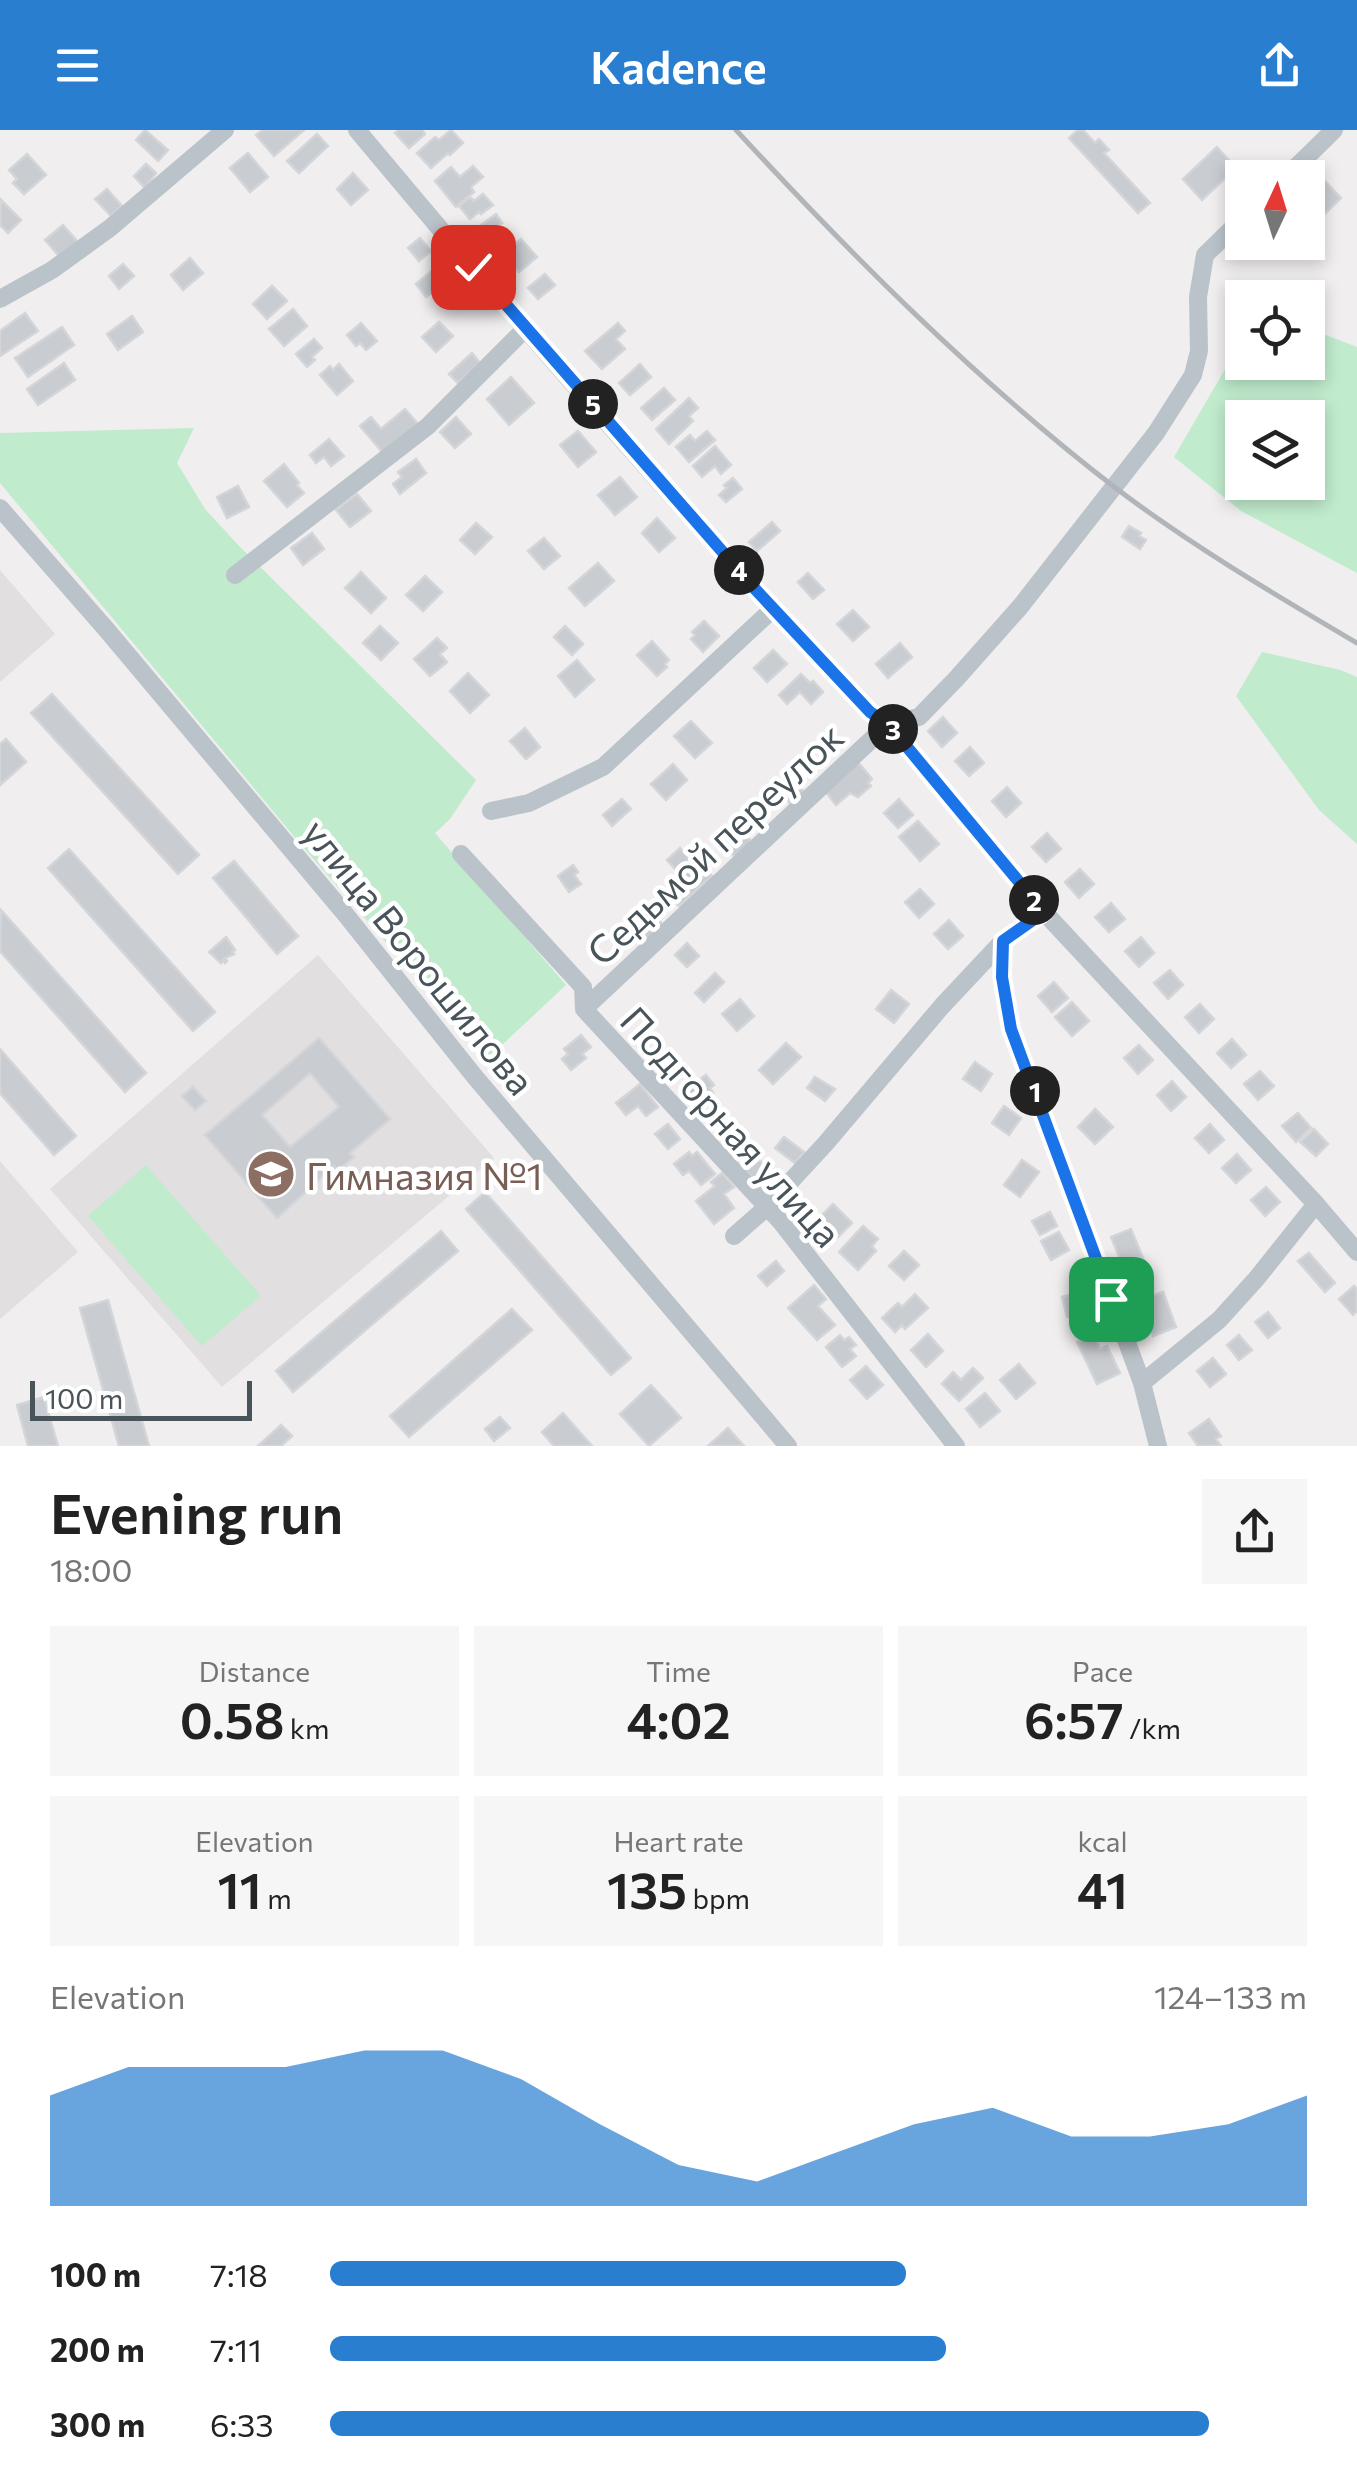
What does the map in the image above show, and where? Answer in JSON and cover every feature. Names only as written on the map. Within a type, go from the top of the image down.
[{"type":"street","points":[[0,299],[52,270],[110,228],[225,130]]},
{"type":"street","points":[[356,130],[774,608],[870,712],[888,724],[1044,912],[1357,1252]]},
{"type":"street","points":[[1303,160],[1334,130]]},
{"type":"street","name":"Седьмой переулок","points":[[584,1009],[888,724],[919,717],[1020,607],[1156,433],[1193,375],[1205,255],[1225,235]]},
{"type":"street","points":[[235,575],[428,426],[526,328]]},
{"type":"street","name":"улица Ворошилова","points":[[0,508],[130,658],[475,1076],[788,1446]]},
{"type":"street","points":[[491,811],[528,803],[603,766],[774,608]]},
{"type":"street","name":"Подгорная улица","points":[[461,854],[583,987],[584,1009],[767,1207],[956,1446]]},
{"type":"street","points":[[734,1236],[767,1207],[826,1143],[942,1006],[1003,941],[1044,912]]},
{"type":"street","points":[[1003,941],[1002,977],[1011,1029],[1142,1383],[1158,1446]]},
{"type":"street","points":[[1142,1383],[1220,1320],[1316,1204]]},
{"type":"shaded area","points":[[0,570],[55,634],[0,682]]},
{"type":"shaded area","name":"Гимназия №1","points":[[318,955],[494,1158],[222,1387],[50,1189]]},
{"type":"shaded area","points":[[0,1161],[78,1252],[0,1319]]},
{"type":"green space","points":[[1325,335],[1357,347],[1357,573],[1227,500],[1325,500],[1325,400],[1225,400],[1225,498],[1174,457],[1225,369],[1225,380],[1325,380]]},
{"type":"green space","points":[[194,428],[177,463],[205,509],[476,780],[450,819],[435,833],[566,985],[487,1059],[461,1029],[454,1009],[434,984],[417,978],[303,847],[0,483],[0,433]]},
{"type":"green space","points":[[1262,652],[1357,677],[1357,844],[1319,810],[1236,696]]},
{"type":"green space","points":[[146,1165],[261,1296],[202,1346],[88,1216]]},
{"type":"building","points":[[145,130],[168,150],[158,161],[136,140]]},
{"type":"building","points":[[263,130],[304,130],[274,156],[256,135]]},
{"type":"building","points":[[422,130],[425,134],[409,148],[395,133]]},
{"type":"building","points":[[451,130],[463,143],[431,168],[417,153],[435,137],[439,140]]},
{"type":"building","points":[[1083,130],[1095,143],[1099,139],[1109,150],[1104,153],[1150,203],[1138,213],[1069,138]]},
{"type":"building","points":[[317,134],[328,146],[299,173],[287,161]]},
{"type":"building","points":[[1217,147],[1229,160],[1225,160],[1225,178],[1202,200],[1183,179]]},
{"type":"building","points":[[248,153],[268,177],[250,192],[230,168]]},
{"type":"building","points":[[27,154],[46,175],[24,194],[13,183],[17,179],[9,170]]},
{"type":"building","points":[[146,164],[156,173],[145,188],[134,176]]},
{"type":"building","points":[[473,166],[483,177],[471,187],[474,192],[456,207],[435,181],[451,167],[460,177]]},
{"type":"building","points":[[353,173],[368,190],[351,205],[337,189]]},
{"type":"building","points":[[1325,181],[1341,198],[1325,214]]},
{"type":"building","points":[[107,189],[122,206],[111,216],[95,199]]},
{"type":"building","points":[[483,194],[493,205],[470,219],[459,206],[470,197],[474,201]]},
{"type":"building","points":[[1,200],[21,220],[8,233],[0,225]]},
{"type":"building","points":[[496,214],[502,223],[484,237],[477,228]]},
{"type":"building","points":[[63,225],[78,242],[60,257],[45,240]]},
{"type":"building","points":[[420,238],[431,251],[419,261],[408,248]]},
{"type":"building","points":[[521,239],[537,257],[519,272],[501,256]]},
{"type":"building","points":[[190,258],[203,273],[183,290],[171,275]]},
{"type":"building","points":[[123,264],[134,276],[119,289],[109,276]]},
{"type":"building","points":[[434,269],[445,283],[426,297],[416,284]]},
{"type":"building","points":[[545,274],[555,285],[538,299],[528,288]]},
{"type":"building","points":[[272,286],[287,301],[267,319],[253,304]]},
{"type":"building","points":[[293,309],[307,326],[284,346],[269,329]]},
{"type":"building","points":[[25,313],[38,331],[0,356],[0,331]]},
{"type":"building","points":[[132,316],[143,332],[118,350],[107,334]]},
{"type":"building","points":[[439,322],[453,336],[436,352],[422,337]]},
{"type":"building","points":[[361,323],[377,341],[366,350],[360,343],[356,346],[347,335]]},
{"type":"building","points":[[618,323],[625,331],[616,339],[625,349],[602,369],[585,351]]},
{"type":"building","points":[[62,327],[74,345],[28,377],[15,358]]},
{"type":"building","points":[[314,339],[322,348],[307,367],[296,354]]},
{"type":"building","points":[[472,353],[480,363],[458,383],[449,374]]},
{"type":"building","points":[[64,363],[75,380],[38,405],[27,389]]},
{"type":"building","points":[[339,364],[353,381],[337,395],[320,375]]},
{"type":"building","points":[[640,364],[651,377],[630,395],[619,383]]},
{"type":"building","points":[[511,377],[534,403],[509,425],[487,399]]},
{"type":"building","points":[[664,388],[675,400],[652,420],[641,408]]},
{"type":"building","points":[[689,398],[698,408],[689,416],[693,421],[669,444],[656,429]]},
{"type":"building","points":[[405,409],[418,424],[383,453],[360,426],[371,417],[381,429]]},
{"type":"building","points":[[456,417],[471,434],[455,448],[440,432]]},
{"type":"building","points":[[578,431],[596,452],[578,467],[560,445]]},
{"type":"building","points":[[707,431],[715,440],[689,462],[676,447],[690,435],[695,441]]},
{"type":"building","points":[[329,439],[344,456],[331,466],[324,457],[316,463],[310,455]]},
{"type":"building","points":[[715,446],[731,465],[721,474],[715,466],[702,477],[693,466]]},
{"type":"building","points":[[416,459],[426,473],[400,494],[393,484],[402,477],[398,472]]},
{"type":"building","points":[[284,464],[304,493],[287,507],[264,481]]},
{"type":"building","points":[[620,477],[637,497],[615,515],[598,495]]},
{"type":"building","points":[[733,478],[742,489],[726,502],[719,495]]},
{"type":"building","points":[[238,486],[249,507],[227,518],[217,497]]},
{"type":"building","points":[[357,494],[371,511],[350,527],[336,510]]},
{"type":"building","points":[[657,518],[675,538],[659,552],[642,533]]},
{"type":"building","points":[[772,522],[780,531],[757,551],[749,542]]},
{"type":"building","points":[[476,523],[492,537],[475,554],[460,540]]},
{"type":"building","points":[[1129,526],[1146,540],[1140,549],[1122,537]]},
{"type":"building","points":[[312,533],[324,549],[303,565],[291,548]]},
{"type":"building","points":[[544,538],[560,556],[544,569],[528,551]]},
{"type":"building","points":[[598,563],[614,581],[585,606],[569,588]]},
{"type":"building","points":[[361,572],[386,598],[371,613],[345,588]]},
{"type":"building","points":[[808,573],[824,590],[813,599],[798,582]]},
{"type":"building","points":[[425,576],[442,592],[423,611],[406,595]]},
{"type":"building","points":[[853,610],[869,627],[853,641],[837,624]]},
{"type":"building","points":[[704,621],[719,636],[703,652],[691,639],[695,635],[692,632]]},
{"type":"building","points":[[380,626],[398,643],[381,660],[363,643]]},
{"type":"building","points":[[565,626],[583,644],[572,655],[554,637]]},
{"type":"building","points":[[437,638],[447,648],[440,654],[447,662],[430,676],[414,659]]},
{"type":"building","points":[[652,641],[669,660],[657,676],[637,655]]},
{"type":"building","points":[[900,643],[912,657],[888,678],[876,664]]},
{"type":"building","points":[[773,650],[787,664],[767,682],[754,668]]},
{"type":"building","points":[[577,660],[594,680],[575,697],[558,676]]},
{"type":"building","points":[[468,673],[489,695],[470,713],[450,691]]},
{"type":"building","points":[[801,674],[823,692],[811,704],[800,692],[787,704],[779,695]]},
{"type":"building","points":[[52,694],[199,855],[178,874],[31,713]]},
{"type":"building","points":[[943,717],[957,733],[942,747],[928,731]]},
{"type":"building","points":[[691,721],[712,743],[695,758],[674,736]]},
{"type":"building","points":[[525,728],[540,747],[526,759],[510,741]]},
{"type":"building","points":[[6,739],[26,762],[0,785],[0,744]]},
{"type":"building","points":[[970,747],[984,763],[969,776],[955,761]]},
{"type":"building","points":[[857,761],[872,779],[868,783],[871,786],[858,797],[850,793],[836,805],[825,791]]},
{"type":"building","points":[[673,764],[687,780],[666,800],[651,784]]},
{"type":"building","points":[[793,779],[808,797],[794,808],[779,790]]},
{"type":"building","points":[[1007,787],[1021,803],[1006,817],[992,801]]},
{"type":"building","points":[[622,799],[631,809],[612,826],[603,815]]},
{"type":"building","points":[[899,799],[913,815],[898,828],[884,813]]},
{"type":"building","points":[[918,821],[939,844],[920,861],[899,837]]},
{"type":"building","points":[[737,827],[754,844],[738,860],[726,848],[730,844],[725,838]]},
{"type":"building","points":[[1047,833],[1061,849],[1046,862],[1032,847]]},
{"type":"building","points":[[680,848],[712,876],[679,906],[668,895],[685,880],[667,860]]},
{"type":"building","points":[[69,849],[215,1012],[193,1031],[48,868]]},
{"type":"building","points":[[234,861],[298,936],[277,954],[213,878]]},
{"type":"building","points":[[573,865],[581,884],[569,892],[558,876]]},
{"type":"building","points":[[1080,869],[1094,884],[1079,898],[1065,882]]},
{"type":"building","points":[[920,889],[934,904],[919,918],[905,902]]},
{"type":"building","points":[[1111,903],[1125,919],[1109,932],[1095,917]]},
{"type":"building","points":[[1,910],[146,1073],[125,1092],[0,951]]},
{"type":"building","points":[[651,911],[664,926],[643,945],[630,930]]},
{"type":"building","points":[[949,920],[963,936],[948,949],[934,934]]},
{"type":"building","points":[[226,937],[235,950],[221,963],[209,952]]},
{"type":"building","points":[[1141,937],[1154,953],[1139,967],[1125,951]]},
{"type":"building","points":[[687,943],[699,956],[687,967],[675,955]]},
{"type":"building","points":[[1170,970],[1183,985],[1168,999],[1154,983]]},
{"type":"building","points":[[715,973],[724,982],[704,1002],[695,993]]},
{"type":"building","points":[[1054,982],[1068,998],[1052,1012],[1038,996]]},
{"type":"building","points":[[891,990],[909,1004],[894,1023],[876,1009]]},
{"type":"building","points":[[740,999],[754,1016],[737,1031],[722,1014]]},
{"type":"building","points":[[1072,1002],[1089,1021],[1072,1036],[1055,1017]]},
{"type":"building","points":[[1200,1004],[1214,1019],[1199,1033],[1185,1017]]},
{"type":"building","points":[[581,1035],[591,1047],[582,1054],[586,1058],[571,1070],[562,1059],[568,1054],[564,1049]]},
{"type":"building","points":[[319,1038],[390,1119],[350,1153],[354,1157],[338,1171],[334,1166],[277,1218],[205,1135]],"holes":[[[310,1073],[339,1107],[290,1147],[262,1115]]]},
{"type":"building","points":[[1232,1039],[1246,1055],[1231,1068],[1217,1053]]},
{"type":"building","points":[[786,1043],[801,1057],[773,1084],[759,1070]]},
{"type":"building","points":[[1139,1045],[1153,1060],[1138,1074],[1124,1058]]},
{"type":"building","points":[[0,1049],[76,1136],[54,1155],[0,1093]]},
{"type":"building","points":[[975,1062],[992,1074],[981,1091],[963,1079]]},
{"type":"building","points":[[1260,1071],[1274,1086],[1258,1100],[1244,1084]]},
{"type":"building","points":[[706,1075],[714,1085],[710,1088],[713,1093],[708,1096],[711,1101],[701,1108],[686,1089]]},
{"type":"building","points":[[815,1077],[835,1089],[825,1101],[807,1088]]},
{"type":"building","points":[[1172,1081],[1186,1097],[1171,1111],[1157,1095]]},
{"type":"building","points":[[640,1084],[658,1107],[646,1116],[638,1106],[626,1115],[616,1103]]},
{"type":"building","points":[[193,1087],[206,1101],[195,1110],[182,1096]]},
{"type":"building","points":[[1004,1106],[1021,1118],[1009,1135],[992,1123]]},
{"type":"building","points":[[1095,1109],[1113,1127],[1095,1144],[1078,1127]]},
{"type":"building","points":[[1298,1113],[1311,1128],[1296,1142],[1282,1126]]},
{"type":"building","points":[[668,1124],[680,1139],[668,1149],[655,1134]]},
{"type":"building","points":[[1210,1124],[1224,1140],[1209,1153],[1195,1138]]},
{"type":"building","points":[[1314,1129],[1328,1144],[1316,1156],[1300,1142]]},
{"type":"building","points":[[784,1137],[804,1152],[795,1163],[775,1148]]},
{"type":"building","points":[[689,1152],[692,1156],[697,1152],[715,1174],[701,1185],[689,1171],[683,1175],[674,1164]]},
{"type":"building","points":[[752,1154],[769,1169],[757,1182],[741,1167]]},
{"type":"building","points":[[1237,1154],[1251,1170],[1236,1183],[1222,1168]]},
{"type":"building","points":[[1022,1160],[1039,1172],[1020,1197],[1004,1185]]},
{"type":"building","points":[[722,1173],[734,1187],[724,1194],[734,1208],[714,1224],[696,1201],[715,1186],[711,1182]]},
{"type":"building","points":[[1266,1187],[1280,1202],[1265,1216],[1251,1200]]},
{"type":"building","points":[[485,1192],[631,1358],[611,1375],[466,1209]]},
{"type":"building","points":[[833,1204],[852,1223],[832,1243],[813,1224]]},
{"type":"building","points":[[1050,1212],[1057,1226],[1040,1235],[1032,1221]]},
{"type":"building","points":[[863,1226],[878,1239],[872,1246],[876,1251],[858,1270],[839,1252]]},
{"type":"building","points":[[1131,1229],[1145,1263],[1125,1271],[1111,1237]]},
{"type":"building","points":[[441,1231],[458,1251],[293,1392],[276,1371]]},
{"type":"building","points":[[1059,1232],[1069,1250],[1051,1260],[1041,1241]]},
{"type":"building","points":[[904,1251],[919,1265],[904,1280],[889,1266]]},
{"type":"building","points":[[1309,1253],[1335,1283],[1325,1292],[1298,1261]]},
{"type":"building","points":[[776,1261],[784,1271],[767,1286],[758,1276]]},
{"type":"building","points":[[814,1285],[826,1299],[818,1306],[835,1325],[817,1340],[788,1308]]},
{"type":"building","points":[[1354,1286],[1357,1311],[1353,1315],[1339,1299]]},
{"type":"building","points":[[1082,1292],[1087,1313],[1067,1317],[1062,1297]]},
{"type":"building","points":[[1163,1292],[1176,1327],[1153,1336],[1140,1301]]},
{"type":"building","points":[[915,1294],[928,1308],[905,1329],[902,1325],[895,1332],[882,1318]]},
{"type":"building","points":[[108,1300],[149,1446],[119,1446],[80,1308]]},
{"type":"building","points":[[512,1309],[532,1330],[409,1437],[390,1416]]},
{"type":"building","points":[[1268,1312],[1280,1328],[1268,1338],[1255,1322]]},
{"type":"building","points":[[928,1334],[943,1351],[926,1367],[911,1350]]},
{"type":"building","points":[[840,1335],[844,1340],[849,1337],[856,1345],[850,1349],[856,1356],[842,1367],[826,1347]]},
{"type":"building","points":[[1093,1335],[1100,1349],[1107,1346],[1120,1373],[1097,1384],[1077,1342]]},
{"type":"building","points":[[1239,1335],[1252,1350],[1239,1360],[1227,1345]]},
{"type":"building","points":[[1213,1358],[1226,1374],[1210,1387],[1197,1371]]},
{"type":"building","points":[[1019,1364],[1035,1383],[1016,1399],[1000,1380]]},
{"type":"building","points":[[866,1366],[883,1385],[867,1399],[850,1380]]},
{"type":"building","points":[[973,1368],[983,1378],[959,1401],[942,1384],[953,1372],[961,1380]]},
{"type":"building","points":[[651,1385],[681,1418],[649,1446],[620,1414]]},
{"type":"building","points":[[985,1393],[1000,1411],[980,1427],[966,1409]]},
{"type":"building","points":[[44,1397],[58,1446],[28,1446],[17,1405]]},
{"type":"building","points":[[563,1413],[592,1446],[554,1446],[542,1432]]},
{"type":"building","points":[[500,1417],[510,1428],[494,1441],[485,1429]]},
{"type":"building","points":[[1209,1419],[1221,1436],[1216,1439],[1221,1446],[1198,1446],[1189,1433]]},
{"type":"building","points":[[281,1425],[292,1436],[281,1446],[258,1446]]},
{"type":"building","points":[[728,1428],[744,1446],[708,1446]]},
{"type":"railway","points":[[736,130],[917,316],[1062,445],[1172,528],[1357,643]]},
{"type":"place","name":"Гимназия №1","points":[[271,1174]]},
{"type":"route","points":[[473,267],[756,590],[870,712],[888,724],[1044,912],[1003,941],[1002,977],[1011,1029],[1111,1299]]}]
